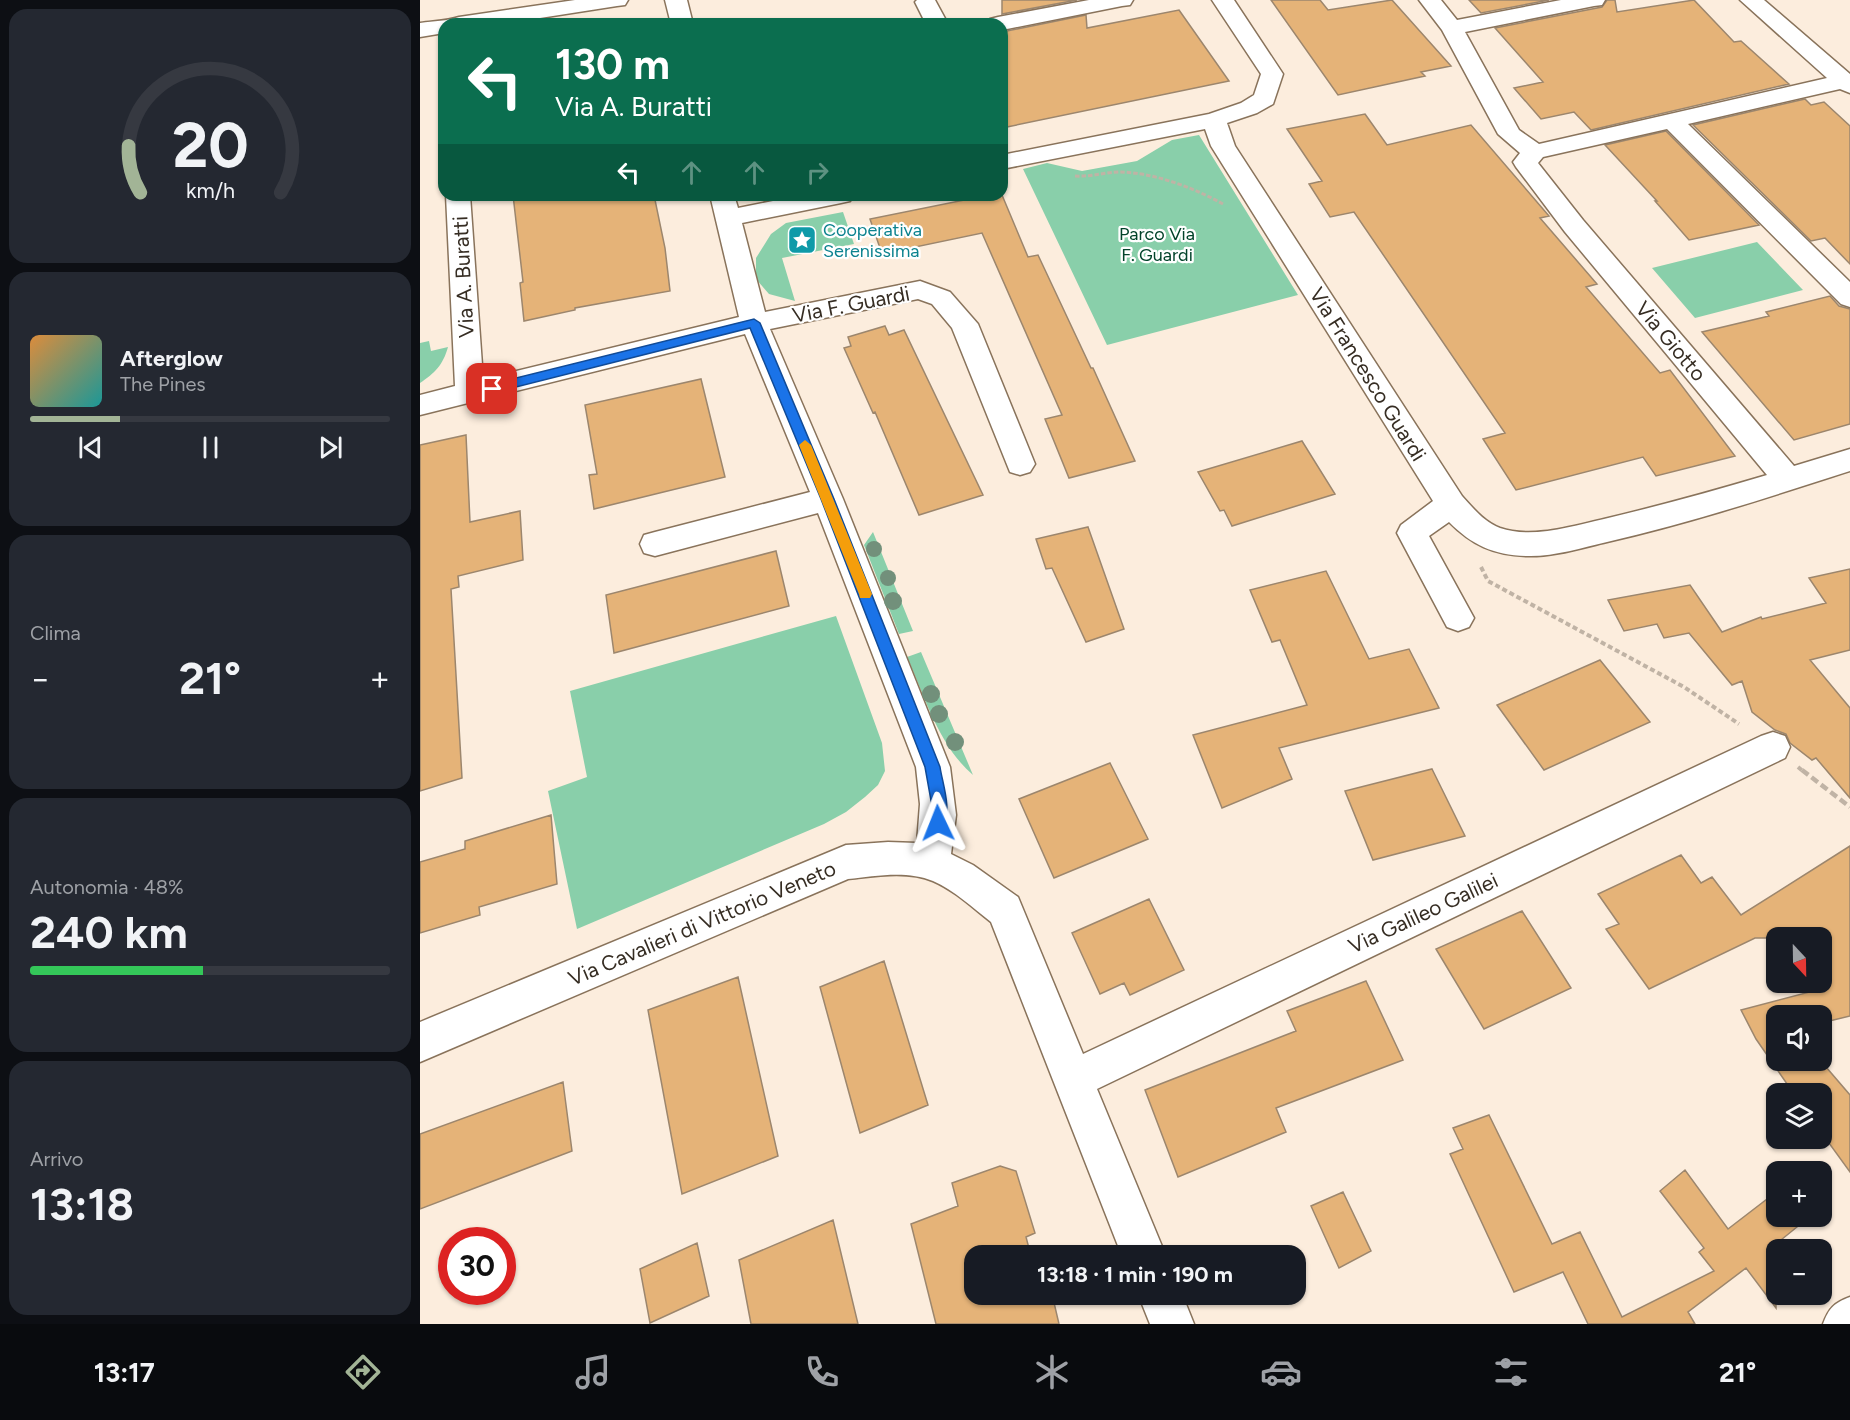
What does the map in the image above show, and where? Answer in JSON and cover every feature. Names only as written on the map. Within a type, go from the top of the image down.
[{"type":"street","points":[[489,18],[553,5],[617,0]]},
{"type":"street","points":[[676,0],[680,18]]},
{"type":"street","points":[[1008,22],[1122,0]]},
{"type":"street","points":[[1008,161],[1214,120],[1249,108],[1265,99],[1272,74],[1223,0]]},
{"type":"street","points":[[1430,0],[1452,28],[1510,134],[1535,152],[1847,83]]},
{"type":"street","points":[[1452,28],[1594,0]]},
{"type":"street","points":[[1751,0],[1847,83]]},
{"type":"street","points":[[926,2],[933,18]]},
{"type":"street","points":[[420,30],[438,27]]},
{"type":"street","name":"Via Francesco Guardi","points":[[1214,120],[1223,146],[1451,504],[1476,530],[1497,540],[1527,544],[1557,541],[1677,514],[1788,479]]},
{"type":"street","points":[[1672,121],[1850,298]]},
{"type":"street","name":"Via Giotto","points":[[1535,152],[1525,162],[1560,208],[1788,479]]},
{"type":"street","name":"Via A. Buratti","points":[[458,201],[470,394]]},
{"type":"street","points":[[783,201],[725,207],[754,323],[828,499],[933,767],[940,806],[937,840],[931,863]]},
{"type":"street","name":"Via F. Guardi","points":[[754,323],[920,290],[941,298],[964,324],[1020,464]]},
{"type":"street","points":[[420,405],[754,323]]},
{"type":"street","points":[[1788,479],[1850,460]]},
{"type":"street","points":[[655,544],[828,499]]},
{"type":"street","points":[[1451,504],[1412,533],[1458,618]]},
{"type":"street","name":"Via Galileo Galilei","points":[[1074,1079],[1773,747]]},
{"type":"street","name":"Via Cavalieri di Vittorio Veneto","points":[[420,1042],[846,862],[899,859],[931,863],[962,879],[1005,910],[1140,1245]]},
{"type":"street","points":[[1164,1305],[1172,1324]]},
{"type":"street","points":[[1845,1324],[1850,1319]]},
{"type":"path","points":[[1073,176],[1087,178],[1129,172],[1209,195],[1227,207]]},
{"type":"path","points":[[1497,540],[1480,555],[1482,569],[1488,581],[1684,687],[1773,747],[1850,807]]},
{"type":"green space","name":"Parco Via F. Guardi","points":[[1199,135],[1298,295],[1107,345],[1023,169],[1047,163],[1082,171],[1137,161],[1172,140]]},
{"type":"green space","points":[[843,212],[854,244],[782,258],[795,301],[769,294],[756,279],[756,258],[771,234],[786,223]]},
{"type":"green space","points":[[1757,242],[1803,290],[1695,318],[1652,268]]},
{"type":"green space","points":[[429,341],[431,351],[448,347],[438,368],[420,383],[420,343]]},
{"type":"green space","points":[[873,532],[913,631],[899,634],[864,545]]},
{"type":"green space","points":[[836,616],[882,743],[885,771],[878,785],[846,812],[824,824],[577,929],[548,791],[587,777],[570,691]]},
{"type":"green space","points":[[921,652],[973,775],[961,763],[942,735],[907,657]]},
{"type":"building","points":[[1002,0],[1077,0],[1002,14]]},
{"type":"building","points":[[1271,0],[1320,0],[1328,10],[1392,0],[1451,66],[1421,72],[1425,76],[1338,95]]},
{"type":"building","points":[[1469,0],[1549,0],[1481,13]]},
{"type":"building","points":[[1607,0],[1615,0],[1617,12],[1694,0],[1734,42],[1741,41],[1789,84],[1591,130],[1574,112],[1541,119],[1514,88],[1543,82],[1495,28],[1602,7]]},
{"type":"building","points":[[1179,10],[1229,81],[1008,127],[1008,31],[1086,15],[1087,28]]},
{"type":"building","points":[[1805,99],[1811,105],[1824,102],[1850,126],[1850,264],[1825,238],[1811,241],[1693,125]]},
{"type":"building","points":[[1365,114],[1387,145],[1471,125],[1549,216],[1540,218],[1597,284],[1586,287],[1660,373],[1670,370],[1735,456],[1656,476],[1643,457],[1516,490],[1483,439],[1505,433],[1354,212],[1330,217],[1309,184],[1322,181],[1287,129]]},
{"type":"building","points":[[1666,131],[1759,225],[1689,240],[1655,201],[1657,201],[1605,145]]},
{"type":"building","points":[[514,201],[655,201],[665,248],[670,291],[575,308],[575,310],[524,321],[520,283],[523,282]]},
{"type":"building","points":[[959,201],[1005,201],[1028,257],[1038,255],[1135,461],[1069,478],[1045,419],[1062,415],[982,233],[882,254],[870,219]]},
{"type":"building","points":[[1830,296],[1839,306],[1850,309],[1850,424],[1794,440],[1702,332],[1769,316],[1766,312]]},
{"type":"building","points":[[885,326],[889,335],[904,330],[983,495],[919,515],[875,412],[873,413],[844,348],[851,346],[848,337]]},
{"type":"building","points":[[701,379],[725,477],[594,509],[589,475],[597,474],[585,405]]},
{"type":"building","points":[[466,435],[470,522],[520,511],[523,560],[458,576],[459,587],[451,589],[462,778],[420,791],[420,445]]},
{"type":"building","points":[[1302,441],[1335,494],[1232,526],[1224,510],[1220,511],[1198,472]]},
{"type":"building","points":[[1088,527],[1124,629],[1086,642],[1052,568],[1046,569],[1036,539]]},
{"type":"building","points":[[776,551],[789,606],[614,653],[606,595]]},
{"type":"building","points":[[1850,569],[1850,650],[1810,660],[1850,708],[1850,798],[1816,758],[1812,760],[1790,743],[1786,734],[1775,730],[1752,712],[1742,681],[1732,685],[1689,633],[1664,638],[1657,624],[1624,631],[1608,600],[1690,585],[1722,632],[1761,617],[1762,619],[1826,603],[1809,578]]},
{"type":"building","points":[[1326,571],[1369,659],[1409,649],[1439,708],[1279,748],[1292,779],[1222,808],[1193,735],[1307,705],[1280,640],[1272,642],[1250,590]]},
{"type":"building","points":[[1600,660],[1650,722],[1544,770],[1497,705]]},
{"type":"building","points":[[1110,763],[1148,839],[1054,878],[1019,799]]},
{"type":"building","points":[[1432,769],[1465,836],[1373,860],[1345,791]]},
{"type":"building","points":[[551,815],[557,884],[479,907],[480,915],[420,933],[420,862],[465,849],[465,841]]},
{"type":"building","points":[[1850,846],[1850,1016],[1832,1020],[1832,1005],[1766,1005],[1766,1053],[1741,1010],[1806,993],[1832,993],[1832,927],[1766,927],[1766,938],[1755,938],[1649,989],[1606,929],[1619,924],[1598,894],[1681,855],[1701,883],[1712,877],[1741,915]]},
{"type":"building","points":[[1149,899],[1184,970],[1130,995],[1124,983],[1100,994],[1072,933]]},
{"type":"building","points":[[1522,911],[1571,988],[1484,1029],[1436,949]]},
{"type":"building","points":[[884,961],[928,1105],[860,1133],[820,987]]},
{"type":"building","points":[[738,977],[778,1156],[682,1194],[648,1010]]},
{"type":"building","points":[[1366,981],[1403,1060],[1276,1108],[1286,1132],[1178,1177],[1145,1090],[1296,1031],[1287,1011]]},
{"type":"building","points":[[1778,1071],[1829,1071],[1850,1095],[1850,1172],[1832,1147],[1832,1083],[1786,1083]]},
{"type":"building","points":[[563,1082],[572,1151],[420,1209],[420,1134]]},
{"type":"building","points":[[1489,1115],[1552,1244],[1580,1232],[1622,1317],[1714,1271],[1699,1252],[1704,1248],[1660,1191],[1685,1170],[1728,1229],[1766,1200],[1766,1227],[1797,1227],[1782,1239],[1766,1239],[1766,1295],[1746,1268],[1688,1312],[1695,1324],[1588,1324],[1563,1272],[1514,1292],[1450,1154],[1463,1149],[1453,1128]]},
{"type":"building","points":[[1000,1166],[1016,1171],[1035,1233],[1026,1237],[1028,1245],[964,1245],[964,1305],[1055,1305],[1059,1324],[936,1324],[911,1224],[958,1206],[952,1183]]},
{"type":"building","points":[[1343,1192],[1371,1251],[1339,1268],[1311,1206]]},
{"type":"building","points":[[833,1220],[858,1324],[751,1324],[739,1260]]},
{"type":"building","points":[[697,1243],[709,1296],[650,1323],[640,1269]]},
{"type":"slow traffic","points":[[805,445],[865,594]]},
{"type":"place","name":"Cooperativa Serenissima","points":[[802,240]]},
{"type":"route","points":[[492,389],[754,323],[828,499],[933,767],[940,806],[938,823]]}]
